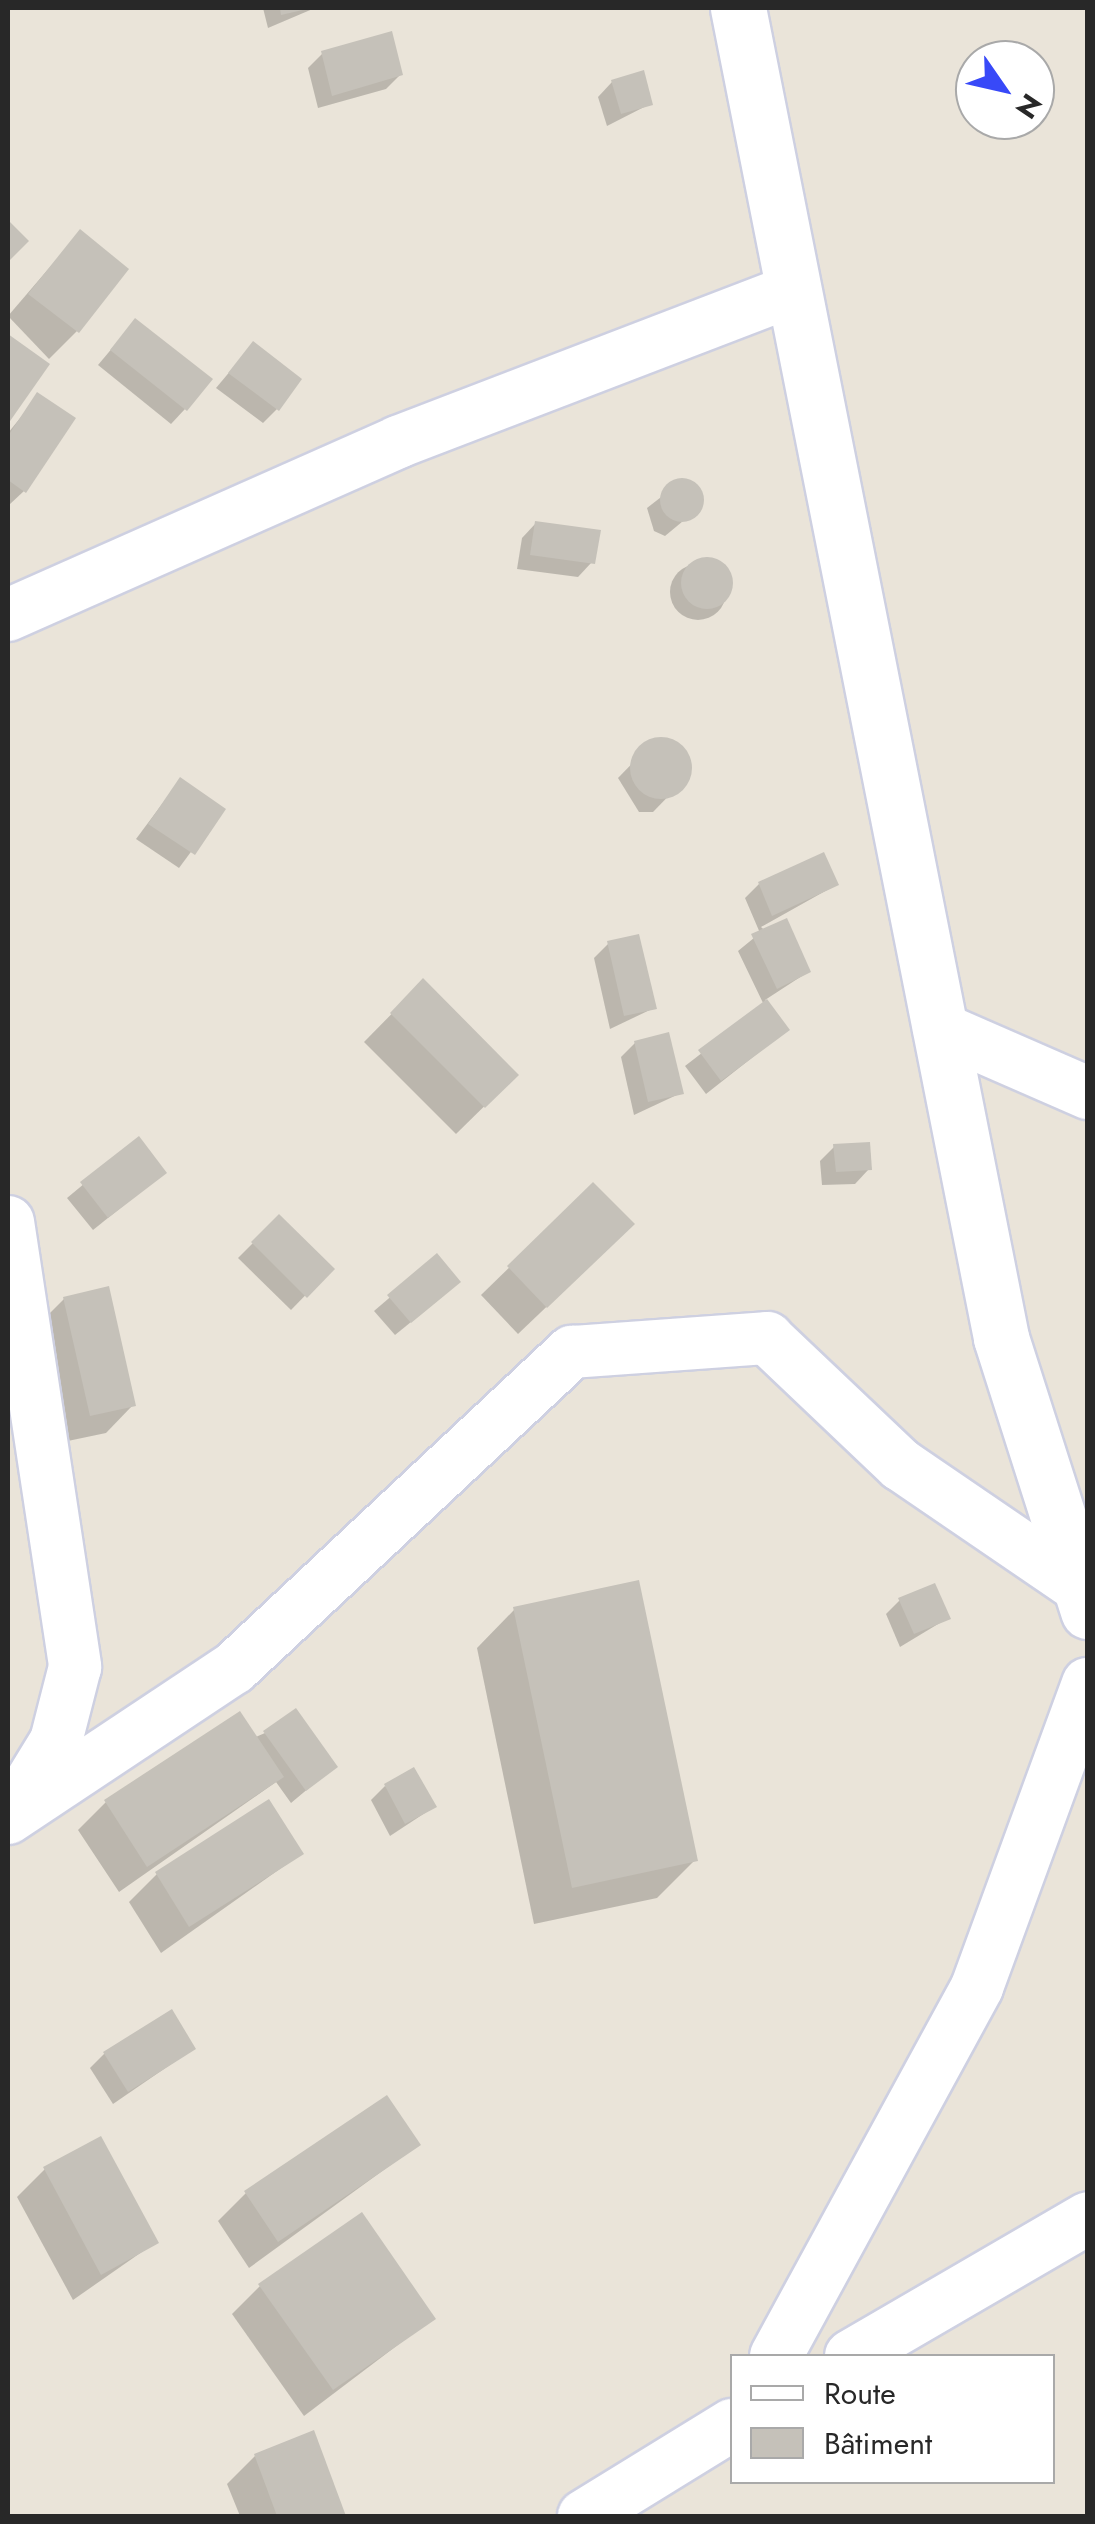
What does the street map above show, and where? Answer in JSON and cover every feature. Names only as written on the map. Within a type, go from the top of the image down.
[{"type":"street","points":[[738,8],[1000,1338],[1075,1534],[1084,1600]]},
{"type":"street","points":[[8,614],[398,442],[794,290]]},
{"type":"street","points":[[939,1028],[1088,1093]]},
{"type":"street","points":[[8,1222],[74,1667],[56,1741],[9,1817]]},
{"type":"street","points":[[9,1817],[234,1668],[572,1352],[767,1338],[901,1464],[1084,1600]]},
{"type":"street","points":[[777,2354],[977,1987],[1088,1684]]},
{"type":"street","points":[[854,2354],[1088,2218]]},
{"type":"street","points":[[584,2516],[730,2426]]},
{"type":"building","points":[[280,8],[306,8],[307,9],[281,15]]},
{"type":"building","points":[[392,31],[403,75],[332,96],[321,51]]},
{"type":"building","points":[[644,70],[653,105],[621,114],[611,80]]},
{"type":"building","points":[[8,220],[29,241],[8,262]]},
{"type":"building","points":[[80,229],[129,269],[79,333],[28,294]]},
{"type":"building","points":[[135,318],[213,379],[187,411],[110,350]]},
{"type":"building","points":[[8,334],[50,364],[8,424]]},
{"type":"building","points":[[253,341],[302,379],[279,411],[228,373]]},
{"type":"building","points":[[37,392],[76,418],[26,493],[8,480],[8,436]]},
{"type":"building","points":[[682,478],[697,485],[704,500],[697,515],[682,522],[667,515],[660,500],[667,485]]},
{"type":"building","points":[[535,521],[601,530],[595,564],[530,555]]},
{"type":"building","points":[[707,557],[725,565],[733,583],[725,601],[707,609],[689,601],[681,583],[689,565]]},
{"type":"building","points":[[661,737],[683,746],[692,768],[683,790],[661,799],[639,790],[630,768],[639,746]]},
{"type":"building","points":[[180,777],[226,809],[195,855],[148,824]]},
{"type":"building","points":[[824,852],[839,885],[772,916],[758,882]]},
{"type":"building","points":[[787,918],[811,972],[777,989],[751,934]]},
{"type":"building","points":[[639,934],[657,1009],[624,1016],[607,941]]},
{"type":"building","points":[[423,978],[519,1075],[485,1108],[390,1013]]},
{"type":"building","points":[[767,999],[790,1030],[721,1081],[698,1050]]},
{"type":"building","points":[[669,1032],[684,1094],[648,1102],[634,1041]]},
{"type":"building","points":[[139,1136],[167,1173],[108,1218],[80,1182]]},
{"type":"building","points":[[870,1142],[872,1170],[836,1172],[833,1144]]},
{"type":"building","points":[[593,1182],[635,1224],[547,1308],[507,1266]]},
{"type":"building","points":[[279,1214],[335,1269],[307,1298],[251,1242]]},
{"type":"building","points":[[437,1253],[461,1282],[411,1323],[387,1295]]},
{"type":"building","points":[[109,1286],[136,1406],[90,1416],[63,1297]]},
{"type":"building","points":[[639,1580],[698,1861],[572,1888],[513,1607]]},
{"type":"building","points":[[935,1583],[951,1619],[914,1634],[898,1598]]},
{"type":"building","points":[[296,1708],[338,1767],[306,1791],[263,1731]]},
{"type":"building","points":[[240,1711],[284,1777],[147,1867],[104,1800]]},
{"type":"building","points":[[414,1767],[437,1807],[405,1824],[384,1784]]},
{"type":"building","points":[[269,1799],[304,1854],[189,1927],[155,1872]]},
{"type":"building","points":[[172,2009],[196,2049],[128,2092],[103,2052]]},
{"type":"building","points":[[387,2095],[421,2145],[278,2242],[244,2191]]},
{"type":"building","points":[[101,2136],[159,2243],[101,2275],[43,2167]]},
{"type":"building","points":[[362,2212],[436,2319],[333,2390],[258,2284]]},
{"type":"building","points":[[314,2430],[346,2516],[277,2516],[254,2454]]}]
